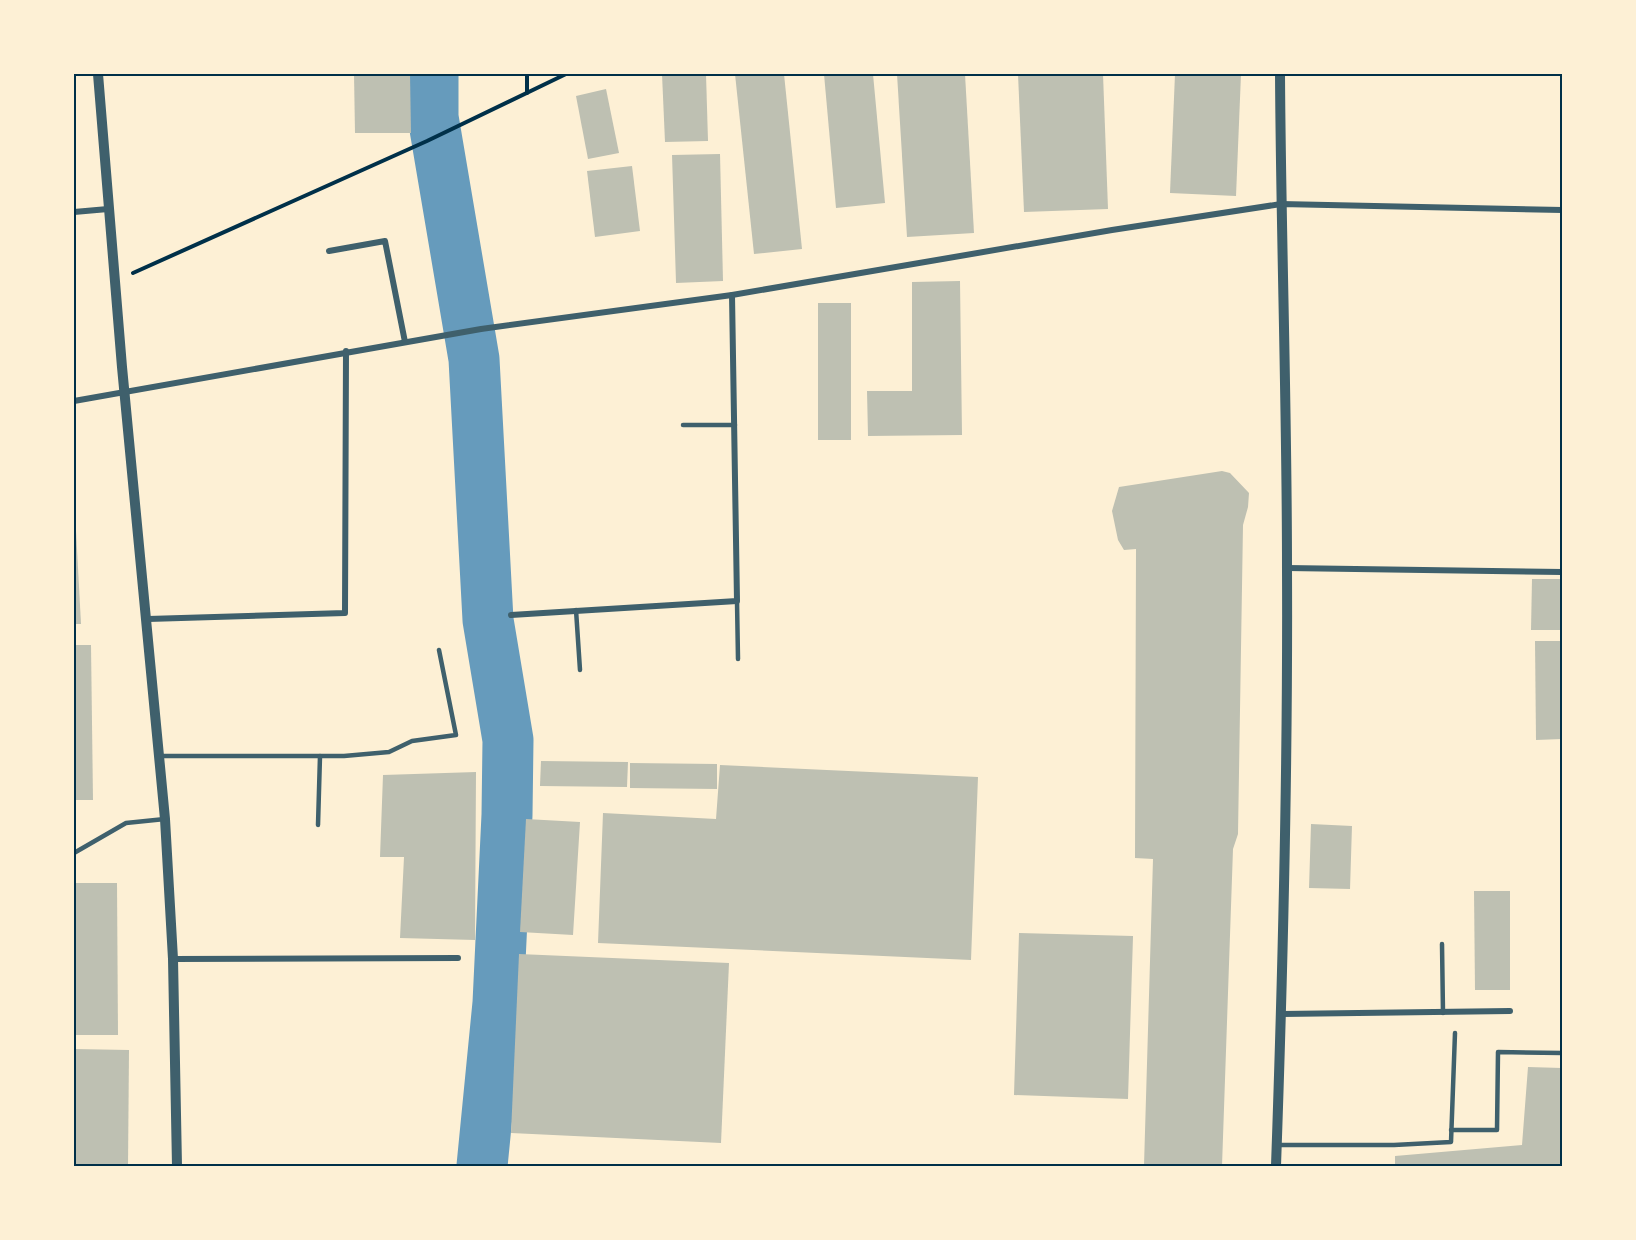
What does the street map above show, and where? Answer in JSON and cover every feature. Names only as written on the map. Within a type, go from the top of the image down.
[{"type":"street","points":[[98,74],[114,276],[165,819],[173,959],[177,1167]]},
{"type":"street","points":[[1276,1167],[1282,1014],[1287,568],[1281,74]]},
{"type":"street","points":[[74,401],[346,351],[482,329],[732,294],[1281,204],[1563,210]]},
{"type":"street","points":[[74,212],[108,209]]},
{"type":"street","points":[[329,251],[385,241],[405,342]]},
{"type":"street","points":[[511,615],[737,601],[732,294]]},
{"type":"street","points":[[148,619],[345,613],[346,351]]},
{"type":"street","points":[[1287,568],[1563,572]]},
{"type":"street","points":[[173,959],[458,958]]},
{"type":"street","points":[[1282,1014],[1510,1011]]},
{"type":"lane","points":[[683,424],[735,425]]},
{"type":"lane","points":[[737,601],[738,659]]},
{"type":"lane","points":[[576,610],[580,670]]},
{"type":"lane","points":[[160,756],[344,756],[388,752],[412,741],[456,735],[440,650]]},
{"type":"lane","points":[[318,825],[320,756]]},
{"type":"lane","points":[[74,853],[126,823],[165,819]]},
{"type":"lane","points":[[1442,944],[1443,1013]]},
{"type":"lane","points":[[1276,1145],[1394,1145],[1450,1142],[1455,1033]]},
{"type":"lane","points":[[1451,1130],[1497,1130],[1498,1052],[1563,1053]]},
{"type":"path","points":[[527,74],[527,93]]},
{"type":"path","points":[[114,276],[137,273],[427,141],[566,74]]},
{"type":"building","points":[[354,74],[410,74],[411,133],[355,133]]},
{"type":"building","points":[[662,74],[706,74],[708,141],[665,142]]},
{"type":"building","points":[[735,74],[784,74],[802,249],[754,254]]},
{"type":"building","points":[[824,74],[873,74],[885,203],[836,208]]},
{"type":"building","points":[[897,74],[965,74],[974,233],[907,237]]},
{"type":"building","points":[[1018,74],[1103,74],[1108,209],[1024,212]]},
{"type":"building","points":[[1175,74],[1241,74],[1236,196],[1170,193]]},
{"type":"building","points":[[606,89],[619,153],[588,159],[576,96]]},
{"type":"building","points":[[720,154],[723,281],[676,283],[672,155]]},
{"type":"building","points":[[632,166],[640,231],[595,237],[587,171]]},
{"type":"building","points":[[960,281],[962,435],[868,436],[867,391],[912,391],[912,282]]},
{"type":"building","points":[[818,303],[851,303],[851,440],[818,440]]},
{"type":"building","points":[[1222,471],[1230,473],[1249,493],[1243,525],[1238,834],[1233,849],[1222,1166],[1144,1166],[1153,859],[1135,858],[1136,549],[1124,550],[1118,540],[1112,511],[1119,487]]},
{"type":"building","points":[[75,512],[81,624],[74,624]]},
{"type":"building","points":[[1532,579],[1562,579],[1562,630],[1531,630]]},
{"type":"building","points":[[1535,641],[1562,641],[1562,739],[1536,740]]},
{"type":"building","points":[[74,645],[91,645],[93,800],[74,800]]},
{"type":"building","points":[[541,761],[628,762],[627,787],[540,786]]},
{"type":"building","points":[[630,763],[717,764],[717,789],[630,788]]},
{"type":"building","points":[[720,765],[978,777],[971,960],[598,943],[603,813],[716,819]]},
{"type":"building","points":[[476,772],[475,940],[400,938],[404,857],[380,857],[383,775]]},
{"type":"building","points":[[526,819],[580,822],[573,935],[520,932]]},
{"type":"building","points":[[1311,824],[1352,826],[1350,889],[1309,888]]},
{"type":"building","points":[[74,883],[117,883],[118,1035],[74,1035]]},
{"type":"building","points":[[1474,891],[1510,891],[1510,990],[1475,990]]},
{"type":"building","points":[[1019,933],[1133,936],[1128,1099],[1014,1095]]},
{"type":"building","points":[[519,954],[729,963],[721,1143],[511,1133]]},
{"type":"building","points":[[74,1049],[129,1050],[128,1166],[74,1166]]},
{"type":"building","points":[[1528,1067],[1562,1068],[1562,1166],[1395,1166],[1395,1156],[1522,1145]]},
{"type":"waterway","points":[[433,74],[433,117],[474,359],[488,620],[508,740],[507,815],[498,1003],[482,1166]]}]
